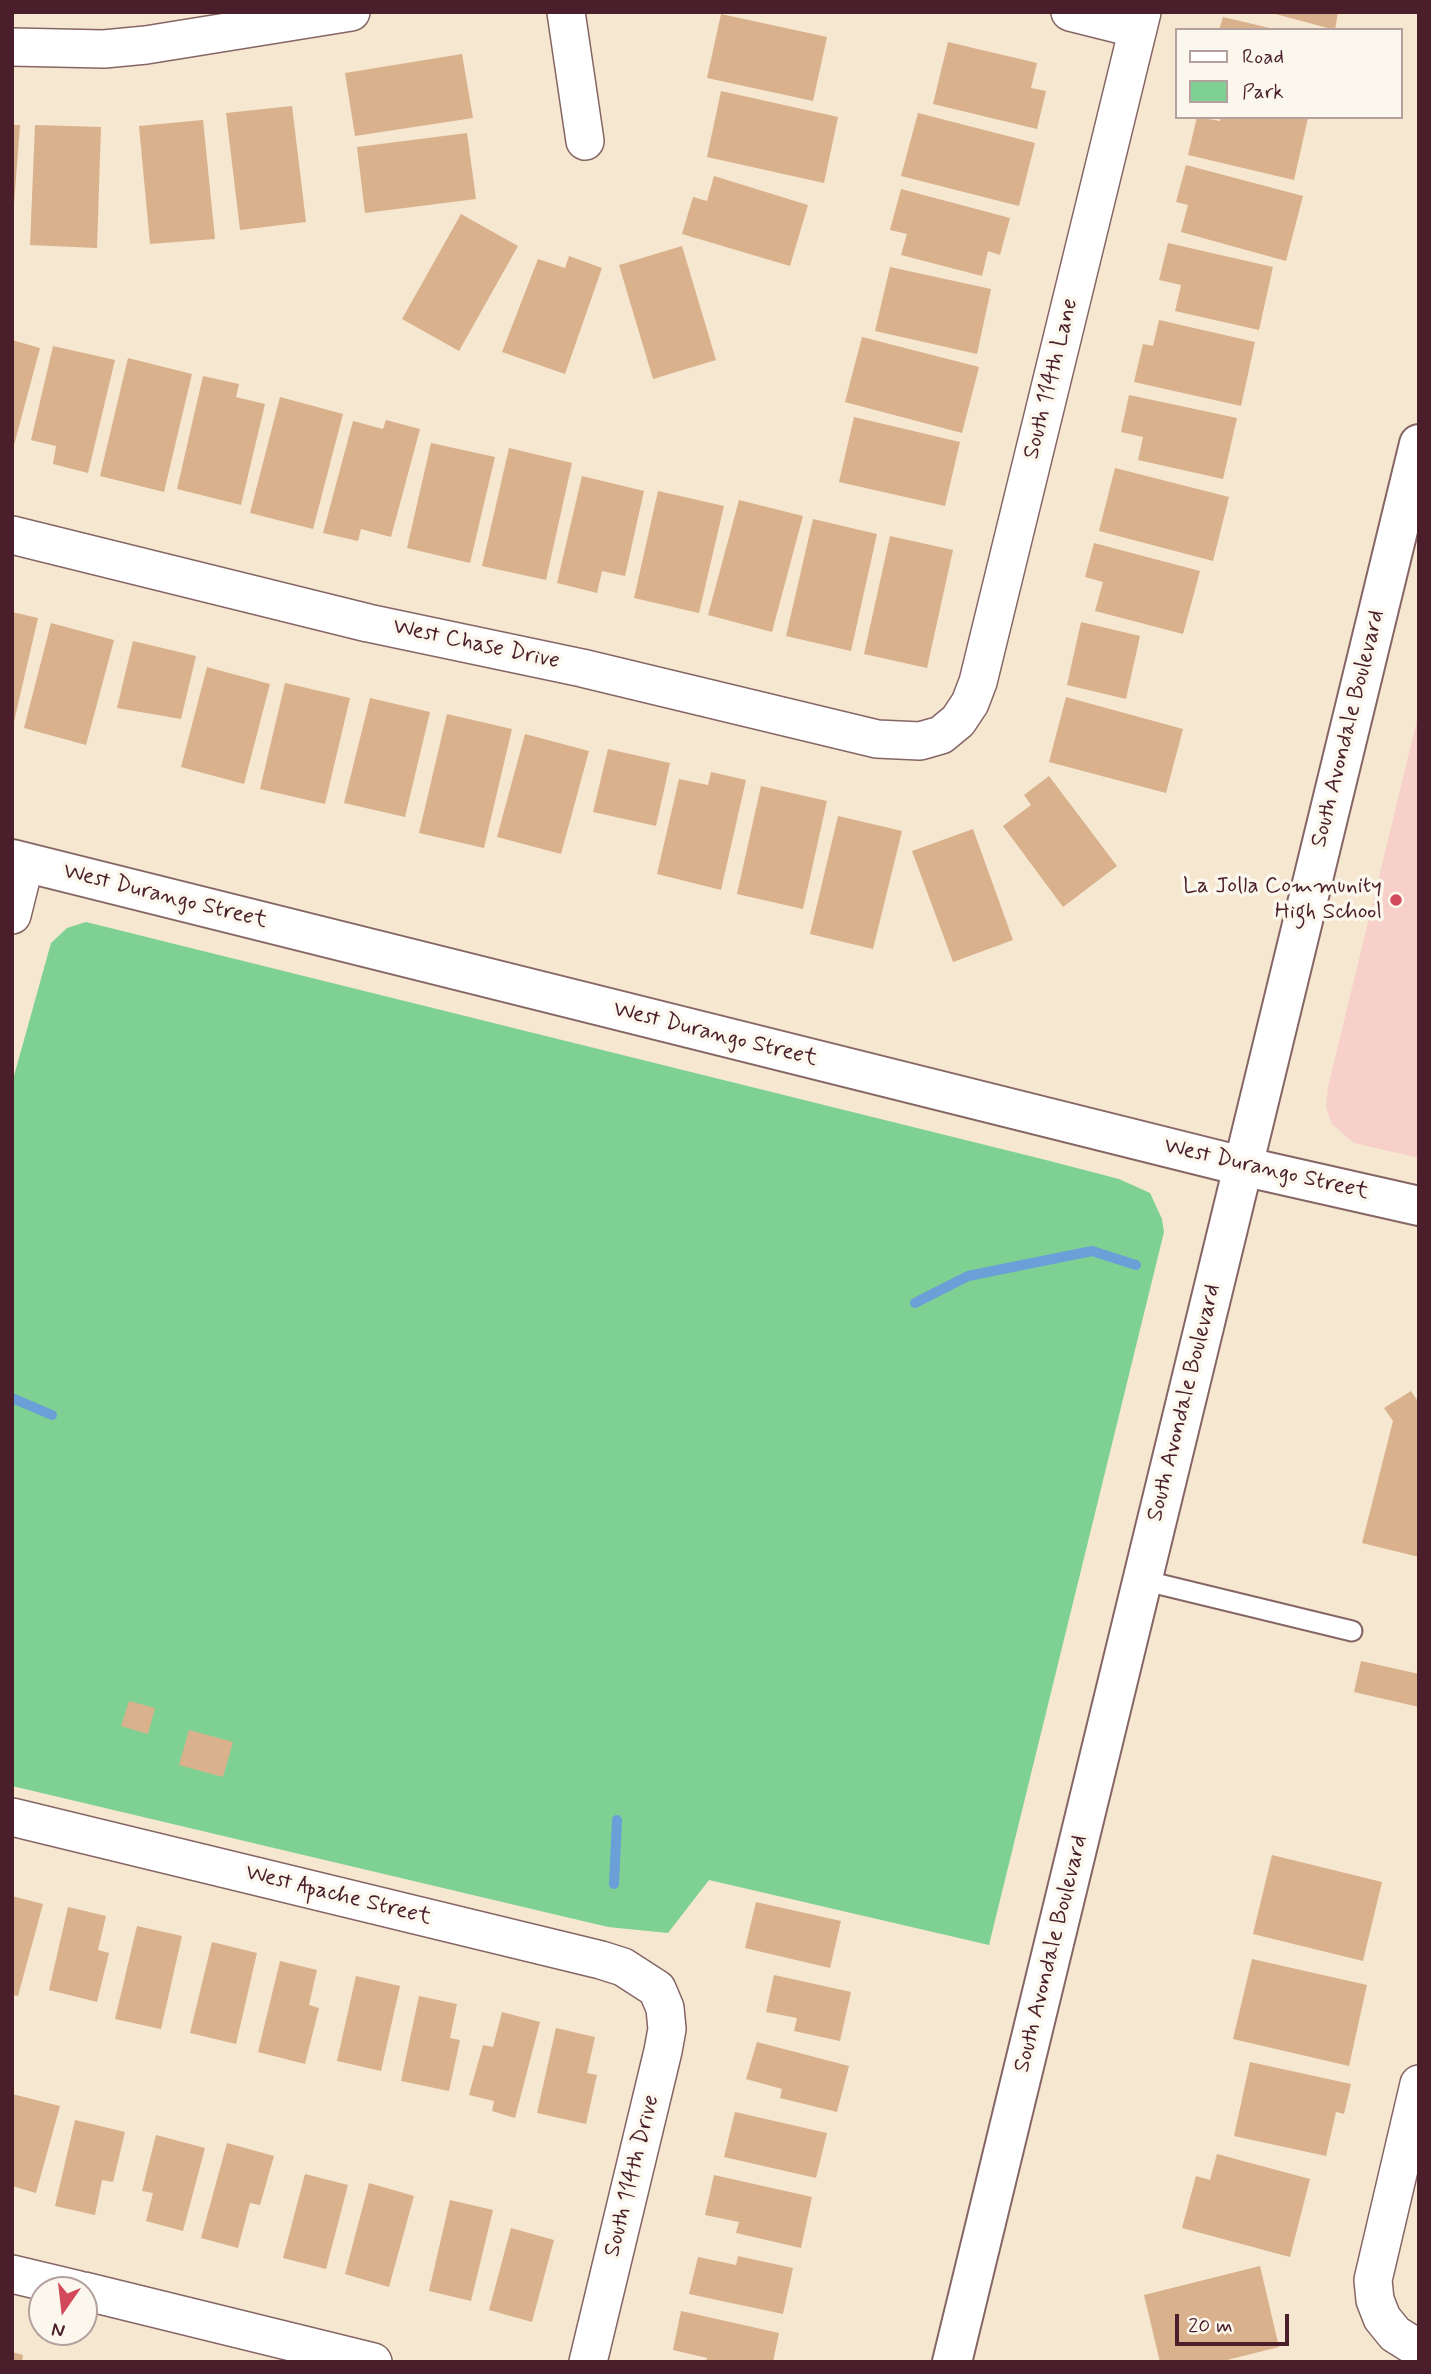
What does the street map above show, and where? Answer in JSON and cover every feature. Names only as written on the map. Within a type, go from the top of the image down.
[{"type":"main road","name":"South Avondale Boulevard","points":[[952,2362],[1419,444]]},
{"type":"main road","name":"West Durango Street","points":[[19,861],[1242,1166],[1419,1206]]},
{"type":"street","points":[[12,47],[60,49],[146,45],[351,12]]},
{"type":"street","points":[[566,12],[585,141]]},
{"type":"street","points":[[1070,12],[1140,21]]},
{"type":"street","name":"South 114th Lane","points":[[941,735],[964,712],[978,682],[1140,21]]},
{"type":"street","name":"West Chase Drive","points":[[12,535],[317,611],[582,668],[877,739],[920,741],[941,735]]},
{"type":"street","points":[[12,915],[19,861]]},
{"type":"street","name":"West Apache Street","points":[[12,1817],[601,1960],[623,1967],[657,1989]]},
{"type":"street","name":"South 114th Drive","points":[[588,2362],[663,2051],[667,2029],[665,2008],[657,1989]]},
{"type":"street","points":[[1419,2084],[1373,2280],[1382,2318],[1395,2334],[1419,2349]]},
{"type":"street","points":[[98,2295],[373,2362]]},
{"type":"lane","points":[[1142,1580],[1352,1631]]},
{"type":"shaded area","name":"La Jolla Community High School","points":[[1419,712],[1419,1158],[1354,1143],[1332,1124],[1326,1107],[1328,1087]]},
{"type":"green space","points":[[86,922],[1046,1160],[1119,1179],[1150,1193],[1162,1219],[1164,1232],[989,1945],[709,1880],[668,1933],[608,1927],[12,1786],[12,1083],[51,943],[67,928]]},
{"type":"building","points":[[1268,12],[1338,12],[1335,28]]},
{"type":"building","points":[[721,14],[827,37],[813,101],[707,78]]},
{"type":"building","points":[[1223,17],[1270,28],[1220,28]]},
{"type":"building","points":[[948,42],[1037,63],[1031,88],[1046,91],[1037,129],[933,104]]},
{"type":"building","points":[[462,54],[473,118],[355,136],[345,73]]},
{"type":"building","points":[[721,91],[838,117],[824,183],[707,157]]},
{"type":"building","points":[[292,106],[306,222],[240,230],[226,113]]},
{"type":"building","points":[[918,113],[1035,143],[1019,206],[901,176]]},
{"type":"building","points":[[1197,119],[1308,119],[1294,180],[1188,155]]},
{"type":"building","points":[[203,120],[215,239],[150,244],[139,126]]},
{"type":"building","points":[[12,125],[20,125],[14,204],[12,204]]},
{"type":"building","points":[[35,125],[101,127],[97,248],[30,245]]},
{"type":"building","points":[[467,133],[476,199],[365,213],[357,147]]},
{"type":"building","points":[[1186,165],[1303,196],[1286,261],[1181,232],[1188,205],[1176,202]]},
{"type":"building","points":[[714,176],[808,205],[790,266],[682,234],[693,197],[707,201]]},
{"type":"building","points":[[901,189],[1010,218],[1000,255],[988,251],[982,276],[901,255],[907,234],[890,230]]},
{"type":"building","points":[[461,214],[518,246],[459,351],[402,319]]},
{"type":"building","points":[[1168,243],[1273,267],[1259,330],[1175,311],[1181,285],[1159,280]]},
{"type":"building","points":[[682,246],[716,360],[653,379],[619,265]]},
{"type":"building","points":[[569,256],[602,268],[565,374],[502,352],[538,259],[565,268]]},
{"type":"building","points":[[890,267],[991,289],[977,354],[875,331]]},
{"type":"building","points":[[1159,320],[1255,342],[1241,406],[1134,382],[1143,344],[1153,346]]},
{"type":"building","points":[[862,337],[979,367],[962,433],[845,402]]},
{"type":"building","points":[[12,340],[40,348],[13,449],[12,449]]},
{"type":"building","points":[[53,346],[115,360],[88,473],[53,464],[56,446],[31,440]]},
{"type":"building","points":[[128,358],[192,374],[164,492],[100,476]]},
{"type":"building","points":[[203,376],[239,384],[236,397],[265,404],[241,505],[177,489]]},
{"type":"building","points":[[1129,395],[1237,418],[1223,479],[1138,460],[1143,437],[1121,432]]},
{"type":"building","points":[[280,397],[343,414],[313,529],[250,513]]},
{"type":"building","points":[[854,417],[960,442],[945,506],[839,482]]},
{"type":"building","points":[[386,420],[420,429],[391,537],[361,529],[358,541],[323,533],[353,421],[383,429]]},
{"type":"building","points":[[431,443],[495,457],[470,563],[407,548]]},
{"type":"building","points":[[509,448],[572,463],[546,580],[482,566]]},
{"type":"building","points":[[1115,468],[1229,497],[1213,561],[1099,531]]},
{"type":"building","points":[[582,476],[644,491],[625,576],[602,571],[597,593],[557,583]]},
{"type":"building","points":[[658,491],[724,506],[699,613],[634,598]]},
{"type":"building","points":[[739,500],[803,516],[772,632],[708,615]]},
{"type":"building","points":[[813,519],[877,534],[851,651],[786,636]]},
{"type":"building","points":[[890,536],[953,550],[927,668],[864,654]]},
{"type":"building","points":[[1094,543],[1200,571],[1183,634],[1095,611],[1103,582],[1085,577]]},
{"type":"building","points":[[12,612],[38,618],[13,726],[12,726]]},
{"type":"building","points":[[1081,622],[1140,636],[1126,699],[1067,685]]},
{"type":"building","points":[[51,623],[114,640],[86,745],[24,728]]},
{"type":"building","points":[[133,641],[196,656],[181,719],[117,708]]},
{"type":"building","points":[[207,667],[270,684],[244,784],[181,767]]},
{"type":"building","points":[[285,683],[350,698],[325,804],[260,789]]},
{"type":"building","points":[[1066,697],[1183,729],[1166,793],[1049,762]]},
{"type":"building","points":[[370,698],[430,712],[405,817],[344,803]]},
{"type":"building","points":[[447,714],[512,729],[484,848],[419,833]]},
{"type":"building","points":[[525,734],[589,751],[561,854],[497,837]]},
{"type":"building","points":[[608,749],[670,763],[656,826],[593,812]]},
{"type":"building","points":[[711,772],[746,780],[721,890],[657,874],[679,779],[708,785]]},
{"type":"building","points":[[1049,776],[1117,866],[1063,907],[1003,826],[1031,805],[1024,795]]},
{"type":"building","points":[[761,786],[827,801],[803,909],[737,894]]},
{"type":"building","points":[[838,816],[902,831],[873,949],[810,934]]},
{"type":"building","points":[[973,829],[1013,940],[953,962],[912,851]]},
{"type":"building","points":[[1411,1391],[1419,1403],[1419,1557],[1362,1543],[1393,1421],[1384,1408]]},
{"type":"building","points":[[1361,1661],[1419,1674],[1419,1707],[1354,1692]]},
{"type":"building","points":[[129,1701],[155,1708],[148,1734],[121,1726]]},
{"type":"building","points":[[189,1730],[233,1742],[223,1777],[179,1765]]},
{"type":"building","points":[[1272,1855],[1382,1882],[1363,1961],[1253,1934]]},
{"type":"building","points":[[12,1896],[43,1904],[18,1996],[12,1995]]},
{"type":"building","points":[[756,1902],[841,1921],[830,1968],[745,1948]]},
{"type":"building","points":[[68,1907],[106,1916],[98,1950],[109,1953],[97,2002],[49,1990]]},
{"type":"building","points":[[137,1926],[182,1936],[161,2029],[115,2019]]},
{"type":"building","points":[[212,1942],[257,1953],[236,2044],[190,2033]]},
{"type":"building","points":[[1252,1959],[1367,1985],[1349,2066],[1233,2039]]},
{"type":"building","points":[[280,1961],[317,1970],[309,2005],[319,2008],[305,2064],[258,2052]]},
{"type":"building","points":[[774,1975],[851,1992],[840,2041],[794,2031],[797,2018],[766,2012]]},
{"type":"building","points":[[356,1976],[400,1986],[381,2071],[337,2061]]},
{"type":"building","points":[[419,1996],[457,2004],[450,2038],[460,2040],[449,2091],[401,2081]]},
{"type":"building","points":[[502,2012],[540,2022],[515,2118],[492,2111],[494,2101],[469,2095],[483,2045],[493,2047]]},
{"type":"building","points":[[556,2028],[595,2037],[587,2073],[597,2075],[586,2124],[537,2113]]},
{"type":"building","points":[[757,2042],[849,2066],[837,2112],[780,2098],[782,2089],[746,2079]]},
{"type":"building","points":[[1250,2062],[1351,2084],[1344,2114],[1336,2112],[1326,2156],[1234,2136]]},
{"type":"building","points":[[12,2094],[60,2106],[36,2193],[12,2186]]},
{"type":"building","points":[[735,2112],[827,2133],[816,2178],[724,2157]]},
{"type":"building","points":[[75,2120],[125,2132],[113,2182],[102,2180],[95,2215],[55,2206]]},
{"type":"building","points":[[156,2135],[205,2148],[183,2231],[146,2221],[153,2193],[142,2191]]},
{"type":"building","points":[[227,2143],[274,2156],[260,2205],[250,2203],[238,2248],[201,2238]]},
{"type":"building","points":[[1217,2154],[1310,2179],[1290,2257],[1182,2228],[1196,2176],[1210,2180]]},
{"type":"building","points":[[305,2174],[348,2185],[326,2269],[283,2258]]},
{"type":"building","points":[[714,2175],[812,2197],[801,2248],[736,2233],[739,2222],[705,2215]]},
{"type":"building","points":[[369,2183],[414,2196],[389,2287],[345,2274]]},
{"type":"building","points":[[450,2200],[493,2210],[471,2301],[429,2291]]},
{"type":"building","points":[[511,2228],[554,2240],[532,2322],[489,2310]]},
{"type":"building","points":[[738,2256],[793,2268],[783,2314],[689,2294],[698,2257],[736,2265]]},
{"type":"building","points":[[1260,2266],[1279,2347],[1219,2362],[1160,2362],[1144,2295]]},
{"type":"building","points":[[681,2311],[779,2333],[773,2362],[706,2362],[707,2358],[673,2350]]},
{"type":"building","points":[[12,2352],[23,2355],[22,2362],[12,2362]]},
{"type":"waterway","points":[[915,1303],[968,1276],[1092,1251],[1136,1265]]},
{"type":"waterway","points":[[12,1398],[52,1415]]},
{"type":"waterway","points":[[614,1884],[617,1820]]},
{"type":"place","name":"La Jolla Community High School","points":[[1396,900]]}]
